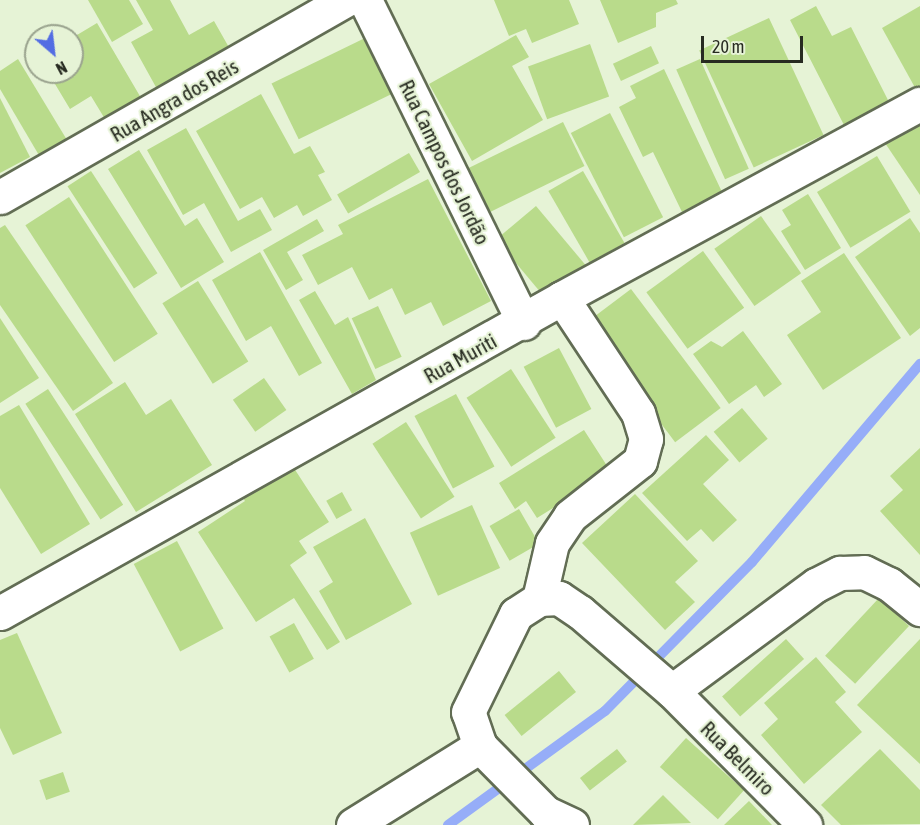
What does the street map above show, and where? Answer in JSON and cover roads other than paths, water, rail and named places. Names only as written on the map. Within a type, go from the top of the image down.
[{"type":"street","name":"Rua Angra dos Reis","points":[[0,197],[346,0]]},
{"type":"street","name":"Rua Campos dos Jordão","points":[[365,0],[524,323]]},
{"type":"street","name":"Rua Muriti","points":[[0,613],[524,323],[562,298],[920,104]]},
{"type":"street","points":[[548,821],[480,746],[468,712],[477,686],[516,614],[539,599],[552,543],[570,516],[640,460],[646,439],[638,413],[562,298]]},
{"type":"street","points":[[672,691],[816,585],[840,573],[864,572],[889,584],[920,609]]},
{"type":"street","name":"Rua Belmiro","points":[[539,599],[559,598],[580,612],[672,691],[805,825]]},
{"type":"street","points":[[353,825],[480,746]]},
{"type":"waterway","points":[[448,825],[605,711],[752,562],[920,364]]}]
